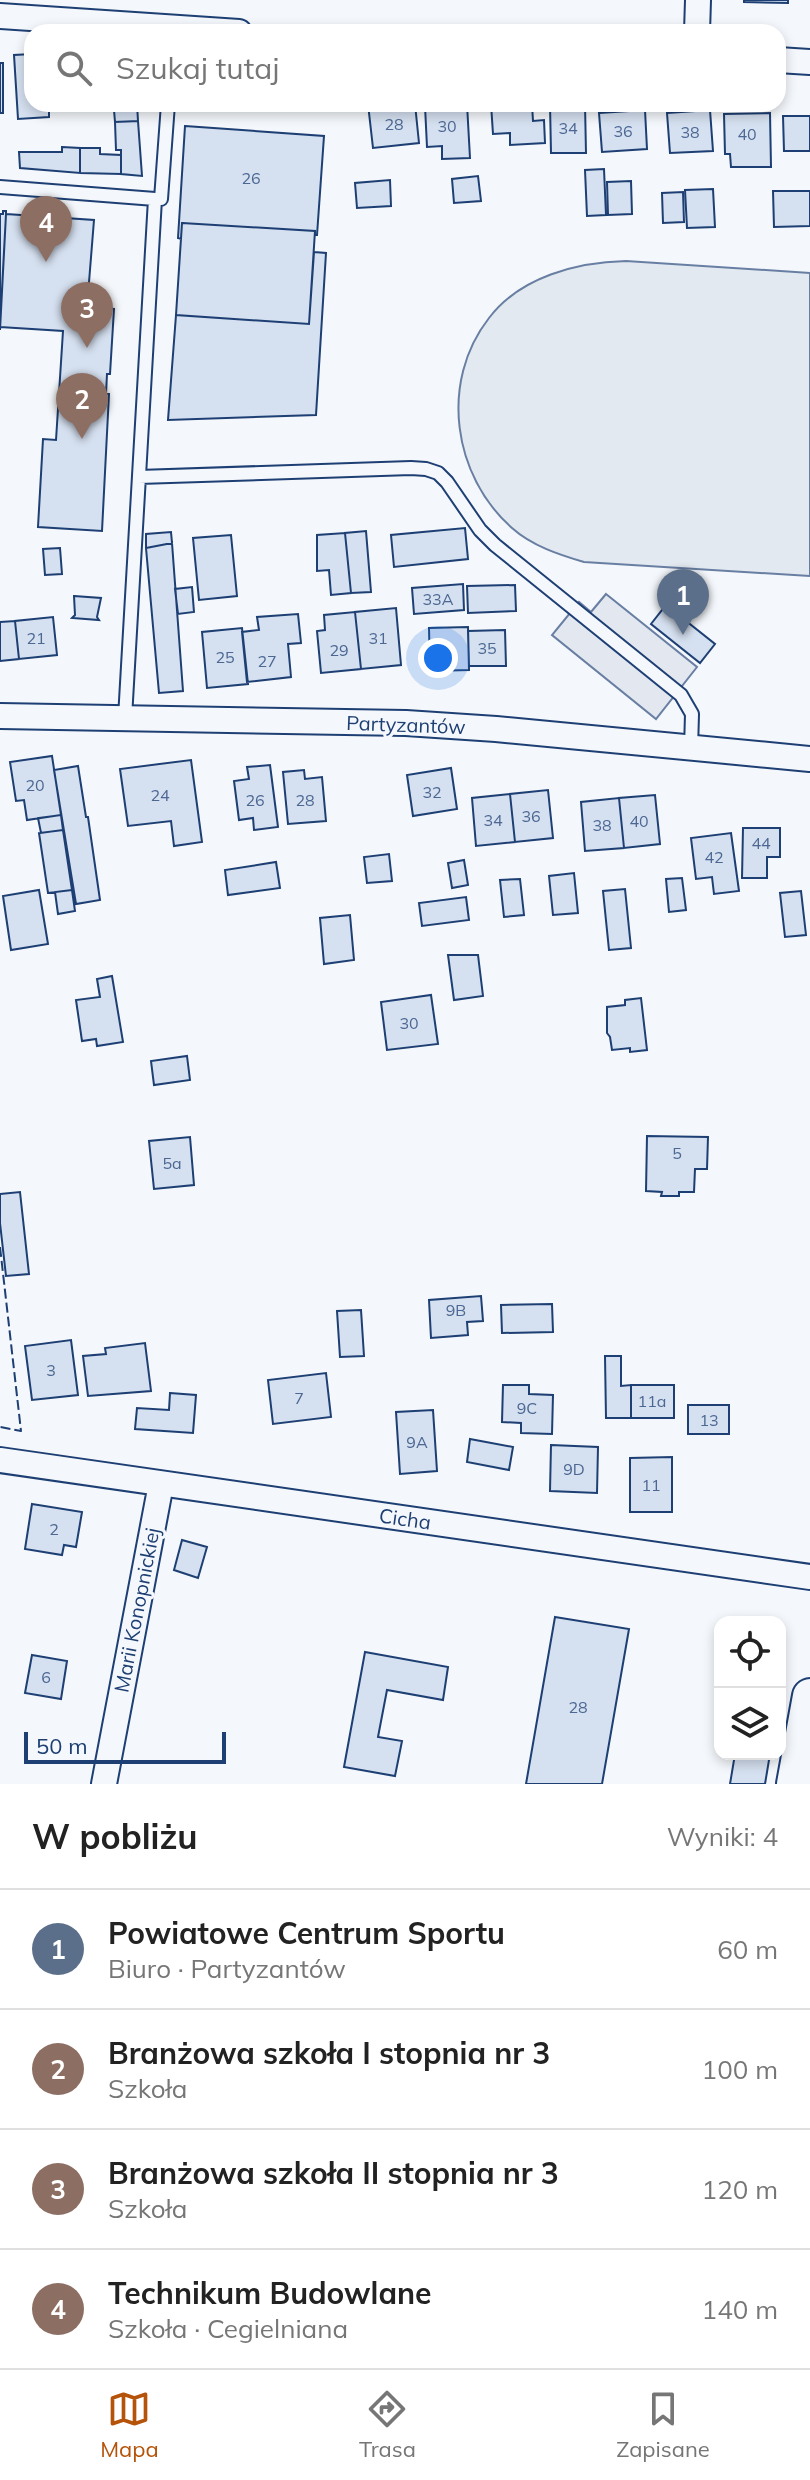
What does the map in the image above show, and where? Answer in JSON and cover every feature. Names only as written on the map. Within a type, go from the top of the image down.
[{"type":"street","points":[[697,24],[698,0]]},
{"type":"street","points":[[0,16],[99,24]]},
{"type":"street","points":[[786,60],[810,62]]},
{"type":"street","name":"Partyzantów","points":[[0,716],[436,725],[810,759]]},
{"type":"street","name":"Cicha","points":[[0,1460],[810,1577]]},
{"type":"street","name":"Marii Konopnickiej","points":[[104,1784],[161,1484]]},
{"type":"street","points":[[794,1784],[810,1696]]},
{"type":"lane","points":[[0,187],[161,199],[167,112]]},
{"type":"lane","points":[[125,718],[155,199]]},
{"type":"lane","points":[[139,477],[411,468],[438,473],[480,530],[495,545],[681,695],[689,704],[692,714],[691,749]]},
{"type":"shaded area","points":[[626,261],[810,273],[810,576],[584,562],[528,540],[492,507],[476,482],[460,428],[459,399],[463,370],[473,343],[489,318],[517,292],[551,274],[588,265]]},
{"type":"shaded area","points":[[606,594],[697,667],[656,719],[552,635],[579,602],[591,612]]},
{"type":"building","points":[[788,0],[788,3],[744,2]]},
{"type":"building","points":[[24,54],[24,112],[49,112],[49,117],[18,119],[14,55]]},
{"type":"building","points":[[0,63],[3,63],[3,113],[0,113]]},
{"type":"building","points":[[114,112],[137,112],[138,121],[115,122]]},
{"type":"building","points":[[369,112],[416,112],[419,143],[373,148]]},
{"type":"building","points":[[425,112],[467,112],[470,158],[442,159],[442,146],[427,147]]},
{"type":"building","points":[[492,112],[532,112],[533,121],[544,120],[545,143],[510,145],[510,133],[493,134]]},
{"type":"building","points":[[550,112],[585,112],[586,153],[551,153]]},
{"type":"building","points":[[645,112],[647,149],[602,152],[599,113]]},
{"type":"building","points":[[710,112],[713,151],[670,153],[667,113]]},
{"type":"building","points":[[770,113],[771,167],[731,167],[730,154],[725,154],[724,114]]},
{"type":"building","points":[[783,116],[810,116],[810,151],[784,151]]},
{"type":"building","points":[[138,121],[142,176],[121,174],[121,150],[116,150],[115,122]]},
{"type":"building","points":[[185,126],[324,136],[317,235],[315,231],[182,223],[181,239],[178,238]]},
{"type":"building","points":[[62,147],[80,148],[80,173],[20,168],[19,152],[62,152]]},
{"type":"building","points":[[80,148],[100,148],[100,154],[121,155],[121,174],[80,173]]},
{"type":"building","points":[[604,169],[606,215],[587,216],[585,170]]},
{"type":"building","points":[[478,176],[481,201],[454,203],[452,179]]},
{"type":"building","points":[[390,180],[391,206],[357,208],[355,183]]},
{"type":"building","points":[[631,181],[632,214],[608,215],[607,182]]},
{"type":"building","points":[[713,189],[715,227],[687,228],[685,190]]},
{"type":"building","points":[[773,191],[810,191],[810,226],[774,227]]},
{"type":"building","points":[[683,192],[684,222],[663,223],[662,193]]},
{"type":"building","points":[[3,211],[6,214],[0,330],[0,214]]},
{"type":"building","points":[[6,214],[94,220],[87,307],[114,309],[110,374],[107,374],[106,394],[109,394],[102,531],[38,527],[43,439],[56,440],[63,331],[0,327]]},
{"type":"building","points":[[182,223],[315,231],[309,324],[176,315]]},
{"type":"building","points":[[314,252],[326,253],[316,415],[168,420],[176,315],[309,324]]},
{"type":"building","points":[[465,528],[468,559],[394,567],[391,535]]},
{"type":"building","points":[[366,531],[371,592],[351,593],[345,533]]},
{"type":"building","points":[[171,532],[172,543],[146,548],[146,534]]},
{"type":"building","points":[[345,533],[351,593],[331,595],[329,570],[317,571],[317,535]]},
{"type":"building","points":[[231,535],[237,596],[199,600],[193,538]]},
{"type":"building","points":[[172,543],[183,691],[159,693],[146,548]]},
{"type":"building","points":[[60,548],[62,574],[45,575],[43,549]]},
{"type":"building","points":[[463,584],[464,610],[414,614],[412,588]]},
{"type":"building","points":[[515,585],[516,611],[468,613],[467,586]]},
{"type":"building","points":[[192,587],[194,612],[178,614],[175,589]]},
{"type":"building","points":[[74,596],[101,598],[99,620],[72,618],[75,615]]},
{"type":"building","points":[[666,605],[715,644],[700,663],[651,624]]},
{"type":"building","points":[[396,608],[401,665],[361,669],[355,612]]},
{"type":"building","points":[[355,612],[361,669],[321,673],[317,631],[325,630],[324,615]]},
{"type":"building","points":[[298,614],[301,643],[288,644],[291,677],[247,682],[242,632],[259,630],[257,617]]},
{"type":"building","points":[[53,617],[57,655],[19,659],[15,621]]},
{"type":"building","points":[[15,621],[19,659],[0,661],[0,622]]},
{"type":"building","points":[[468,627],[469,670],[430,671],[429,628]]},
{"type":"building","points":[[242,628],[248,684],[207,688],[202,632]]},
{"type":"building","points":[[505,630],[506,666],[469,666],[468,631]]},
{"type":"building","points":[[52,756],[61,815],[27,820],[24,800],[16,801],[10,762]]},
{"type":"building","points":[[191,760],[202,842],[174,846],[171,821],[128,826],[120,769]]},
{"type":"building","points":[[270,765],[278,827],[254,830],[253,818],[239,820],[234,781],[249,779],[247,767]]},
{"type":"building","points":[[78,766],[100,900],[76,904],[54,770]]},
{"type":"building","points":[[451,768],[457,809],[413,816],[407,775]]},
{"type":"building","points":[[304,770],[305,779],[322,777],[326,821],[288,824],[283,772]]},
{"type":"building","points":[[548,790],[553,838],[515,842],[510,794]]},
{"type":"building","points":[[510,794],[515,842],[476,846],[472,798]]},
{"type":"building","points":[[655,795],[660,844],[624,848],[619,798]]},
{"type":"building","points":[[619,798],[624,848],[585,851],[581,802]]},
{"type":"building","points":[[61,815],[63,830],[41,833],[38,818]]},
{"type":"building","points":[[743,828],[780,828],[780,857],[767,857],[767,878],[742,878]]},
{"type":"building","points":[[63,830],[72,890],[48,893],[39,833]]},
{"type":"building","points":[[731,833],[739,891],[714,894],[712,877],[696,879],[691,838]]},
{"type":"building","points":[[389,854],[392,881],[367,883],[364,857]]},
{"type":"building","points":[[464,860],[468,885],[452,888],[448,863]]},
{"type":"building","points":[[276,862],[280,888],[228,895],[225,870]]},
{"type":"building","points":[[574,873],[578,913],[553,915],[549,876]]},
{"type":"building","points":[[682,878],[686,910],[669,912],[666,879]]},
{"type":"building","points":[[520,879],[524,915],[504,917],[500,880]]},
{"type":"building","points":[[625,889],[631,948],[609,950],[603,891]]},
{"type":"building","points":[[39,890],[48,944],[11,950],[3,896]]},
{"type":"building","points":[[72,890],[75,911],[58,914],[55,892]]},
{"type":"building","points":[[801,891],[806,935],[785,937],[780,893]]},
{"type":"building","points":[[466,897],[469,920],[422,926],[419,903]]},
{"type":"building","points":[[350,915],[354,960],[324,964],[320,918]]},
{"type":"building","points":[[448,955],[478,955],[483,996],[454,1000]]},
{"type":"building","points":[[112,976],[123,1042],[97,1046],[96,1039],[82,1041],[76,1000],[100,997],[97,979]]},
{"type":"building","points":[[431,995],[438,1044],[387,1050],[381,1002]]},
{"type":"building","points":[[641,998],[647,1050],[612,1050],[607,1033],[607,1007],[625,1005],[625,1000]]},
{"type":"building","points":[[187,1056],[190,1080],[154,1085],[151,1061]]},
{"type":"building","points":[[647,1136],[708,1137],[707,1169],[695,1169],[694,1192],[661,1196],[662,1192],[646,1191]]},
{"type":"building","points":[[190,1137],[194,1185],[154,1189],[149,1141]]},
{"type":"building","points":[[20,1192],[29,1274],[6,1276],[0,1194]]},
{"type":"building","points":[[481,1296],[483,1321],[467,1322],[468,1335],[431,1338],[429,1300]]},
{"type":"building","points":[[552,1304],[553,1332],[502,1333],[501,1305]]},
{"type":"building","points":[[361,1310],[364,1356],[340,1357],[337,1311]]},
{"type":"building","points":[[71,1340],[78,1395],[32,1400],[25,1346]]},
{"type":"building","points":[[145,1343],[151,1391],[88,1396],[83,1356],[106,1354],[105,1348]]},
{"type":"building","points":[[605,1356],[621,1356],[621,1386],[631,1385],[631,1418],[606,1418]]},
{"type":"building","points":[[326,1373],[331,1417],[273,1424],[268,1380]]},
{"type":"building","points":[[503,1385],[529,1385],[529,1394],[553,1395],[552,1434],[521,1433],[521,1423],[502,1422]]},
{"type":"building","points":[[631,1385],[674,1385],[674,1418],[631,1418]]},
{"type":"building","points":[[170,1393],[196,1395],[193,1433],[135,1429],[137,1408],[169,1410]]},
{"type":"building","points":[[688,1405],[729,1405],[729,1434],[688,1434]]},
{"type":"building","points":[[433,1410],[437,1471],[400,1474],[396,1412]]},
{"type":"building","points":[[470,1439],[513,1447],[509,1470],[467,1462]]},
{"type":"building","points":[[551,1445],[598,1447],[597,1493],[550,1491]]},
{"type":"building","points":[[672,1457],[672,1512],[630,1512],[630,1458]]},
{"type":"building","points":[[32,1504],[82,1512],[76,1547],[64,1545],[62,1555],[25,1549]]},
{"type":"building","points":[[182,1540],[207,1547],[198,1578],[174,1570]]},
{"type":"building","points":[[555,1617],[629,1629],[602,1784],[526,1784]]},
{"type":"building","points":[[365,1652],[448,1667],[443,1700],[387,1690],[378,1737],[402,1741],[395,1776],[344,1767]]},
{"type":"building","points":[[32,1655],[67,1661],[61,1699],[25,1693]]},
{"type":"building","points":[[734,1760],[769,1760],[765,1784],[730,1784]]},
{"type":"fence","points":[[0,1247],[21,1431],[0,1427]]},
{"type":"place","name":"Technikum Budowlane","points":[[46,262]]},
{"type":"place","name":"Branżowa szkoła II stopnia nr 3","points":[[87,348]]},
{"type":"place","name":"Branżowa szkoła I stopnia nr 3","points":[[82,439]]},
{"type":"place","name":"Powiatowe Centrum Sportu","points":[[683,635]]}]
